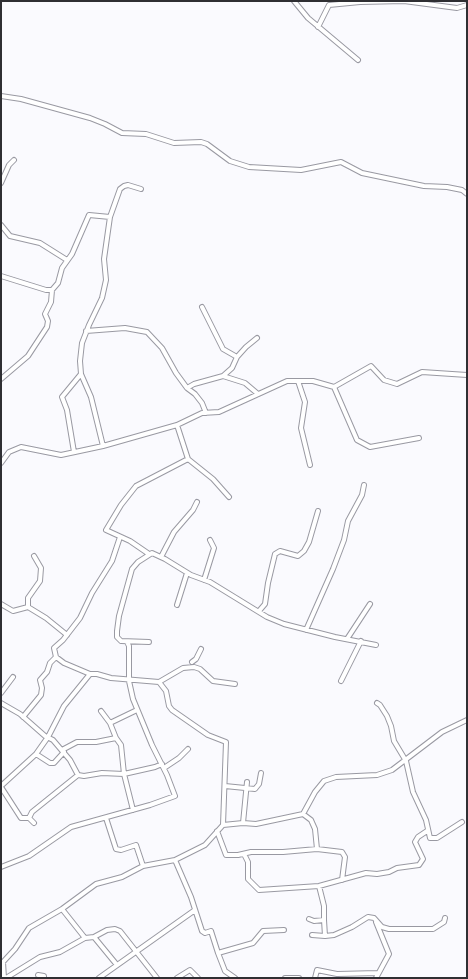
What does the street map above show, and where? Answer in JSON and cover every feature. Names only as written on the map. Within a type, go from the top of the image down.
[{"type":"street","points":[[294,1],[308,18],[358,60]]},
{"type":"street","points":[[318,27],[329,5],[352,2],[404,1],[457,8],[467,5]]},
{"type":"street","points":[[1,96],[21,99],[90,118],[122,133],[146,134],[174,143],[201,142],[207,144],[230,161],[249,167],[301,170],[341,162],[362,173],[424,186],[447,187],[462,190],[467,194]]},
{"type":"street","points":[[1,183],[9,165],[14,160]]},
{"type":"street","points":[[103,446],[91,397],[81,374],[80,361],[82,343],[86,331],[100,304],[105,289],[106,280],[104,263],[110,217],[120,189],[128,185],[141,189]]},
{"type":"street","points":[[1,379],[28,356],[47,327],[48,321],[45,314],[50,302],[52,290],[58,283],[66,260],[72,254],[89,215],[110,217]]},
{"type":"street","points":[[1,225],[10,236],[40,243],[66,260]]},
{"type":"street","points":[[1,276],[46,290],[52,290]]},
{"type":"street","points":[[202,307],[223,349],[237,357]]},
{"type":"street","points":[[86,331],[125,328],[147,332],[162,348],[187,388],[195,394],[206,413]]},
{"type":"street","points":[[187,388],[194,384],[223,376],[232,368],[237,357],[257,338]]},
{"type":"street","points":[[1,463],[8,452],[21,447],[61,455],[103,446],[177,425],[191,417],[206,413],[219,412],[287,381],[313,381],[334,387],[371,366],[384,380],[397,384],[422,372],[467,375]]},
{"type":"street","points":[[74,452],[67,410],[62,396],[81,374]]},
{"type":"street","points":[[223,376],[245,383],[258,394]]},
{"type":"street","points":[[298,381],[305,402],[301,428],[310,465]]},
{"type":"street","points":[[334,387],[357,440],[370,447],[419,438]]},
{"type":"street","points":[[177,425],[188,459],[213,479],[229,497]]},
{"type":"street","points":[[188,459],[136,486],[121,505],[106,530],[130,541],[149,554],[161,557],[187,573],[204,580],[267,617],[284,624],[306,630],[376,644]]},
{"type":"street","points":[[306,630],[333,569],[344,540],[348,521],[358,503],[364,484]]},
{"type":"street","points":[[161,557],[174,532],[193,510],[197,502]]},
{"type":"street","points":[[259,611],[265,604],[275,554],[280,552],[298,556],[304,551],[309,542],[318,511]]},
{"type":"street","points":[[120,537],[112,561],[92,593],[80,618],[67,635],[54,648],[56,656],[64,663],[90,674],[129,681],[159,682],[176,671],[194,667],[200,669],[213,681],[235,684]]},
{"type":"street","points":[[204,580],[214,548],[210,540]]},
{"type":"street","points":[[149,554],[138,562],[132,569],[119,616],[117,637],[121,641],[127,642],[149,642]]},
{"type":"street","points":[[28,607],[28,598],[40,581],[41,568],[34,556]]},
{"type":"street","points":[[177,605],[187,573]]},
{"type":"street","points":[[1,604],[13,611],[28,607],[46,618],[67,635]]},
{"type":"street","points":[[347,639],[370,604]]},
{"type":"street","points":[[341,681],[361,641]]},
{"type":"street","points":[[1,867],[29,856],[65,830],[175,796],[137,710],[129,681],[129,646],[127,642]]},
{"type":"street","points":[[187,668],[196,659],[201,649]]},
{"type":"street","points":[[23,717],[41,695],[42,688],[40,680],[47,672],[50,663],[56,656]]},
{"type":"street","points":[[192,662],[194,667]]},
{"type":"street","points":[[34,823],[29,818],[21,818],[1,787],[36,754],[48,737],[64,706],[90,674]]},
{"type":"street","points":[[1,693],[13,677]]},
{"type":"street","points":[[159,682],[166,691],[169,706],[172,710],[208,735],[226,742],[223,825]]},
{"type":"street","points":[[1,703],[8,706],[23,717],[63,751],[75,767],[78,775]]},
{"type":"street","points":[[376,703],[380,705],[387,716],[394,740],[406,761],[413,792],[426,820],[427,831],[430,838],[437,838],[462,822]]},
{"type":"street","points":[[110,723],[137,710]]},
{"type":"street","points":[[101,711],[110,723],[116,738],[121,745],[124,774],[133,810]]},
{"type":"street","points":[[303,814],[315,792],[324,781],[336,777],[377,775],[392,770],[406,761],[442,732],[467,720]]},
{"type":"street","points":[[36,754],[50,763],[54,763],[63,751],[77,742],[96,742],[116,738]]},
{"type":"street","points":[[29,818],[32,812],[78,775],[102,773],[124,774],[163,766],[179,758],[188,748]]},
{"type":"street","points":[[225,786],[258,788],[261,773]]},
{"type":"street","points":[[243,822],[247,782]]},
{"type":"street","points":[[157,978],[136,953],[124,935],[115,929],[107,930],[94,937],[85,938],[60,952],[40,956],[5,978],[3,962],[15,949],[29,928],[62,909],[96,884],[122,877],[143,866],[175,860],[205,845],[223,825],[243,822],[256,824],[303,814],[311,820],[315,829],[317,849]]},
{"type":"street","points":[[106,818],[116,849],[121,850],[136,845],[143,866]]},
{"type":"street","points":[[217,831],[226,855],[251,852],[283,852],[317,849],[342,852],[345,857],[342,880]]},
{"type":"street","points":[[244,854],[248,862],[248,879],[259,890],[319,886],[366,874],[389,872],[397,868],[419,865],[423,859],[416,842],[418,837],[427,831]]},
{"type":"street","points":[[175,860],[202,931],[205,933],[211,931],[224,971],[235,978]]},
{"type":"street","points":[[319,886],[324,906],[325,936]]},
{"type":"street","points":[[62,909],[85,938]]},
{"type":"street","points":[[99,978],[136,953],[194,910]]},
{"type":"street","points":[[312,935],[334,935],[352,927],[368,917],[374,918],[390,954],[376,978]]},
{"type":"street","points":[[376,922],[389,929],[433,929],[444,922],[445,918]]},
{"type":"street","points":[[309,919],[314,922],[324,920]]},
{"type":"street","points":[[218,953],[253,942],[262,931],[284,930]]},
{"type":"street","points":[[94,937],[116,966]]},
{"type":"street","points":[[177,978],[190,970],[198,978]]},
{"type":"street","points":[[315,978],[317,970],[337,974],[378,973]]},
{"type":"street","points":[[38,975],[44,976],[44,978]]},
{"type":"street","points":[[285,978],[299,978]]}]
